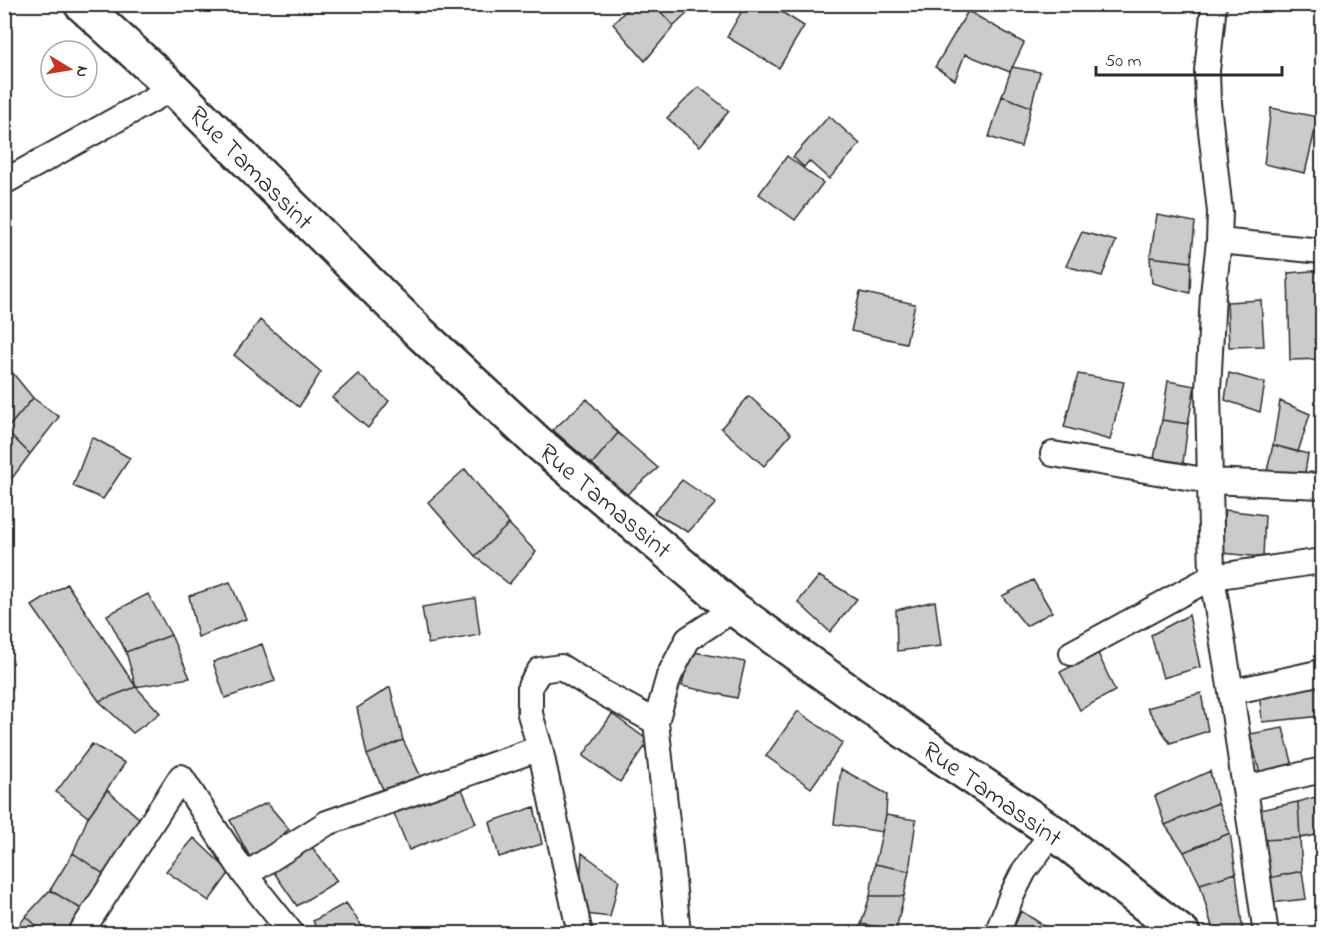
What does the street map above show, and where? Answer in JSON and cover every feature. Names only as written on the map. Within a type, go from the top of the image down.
[{"type":"main road","name":"Rue Tamassint","points":[[81,4],[173,88],[421,334],[536,441],[734,609],[901,729],[1053,832],[1183,933]]},
{"type":"street","points":[[1214,4],[1207,71],[1208,103],[1220,212],[1208,390],[1212,577],[1246,788],[1266,933]]},
{"type":"street","points":[[4,182],[173,88]]},
{"type":"street","points":[[1219,241],[1323,251]]},
{"type":"street","points":[[1053,454],[1209,481],[1323,486]]},
{"type":"street","points":[[1072,653],[1212,577],[1323,561]]},
{"type":"street","points":[[678,933],[656,722],[669,676],[688,639],[734,609]]},
{"type":"street","points":[[580,933],[540,748],[530,714],[530,686],[540,670],[561,667],[656,722]]},
{"type":"street","points":[[1231,692],[1323,672]]},
{"type":"street","points":[[245,875],[327,823],[540,748]]},
{"type":"street","points":[[1246,788],[1323,770]]},
{"type":"street","points":[[80,933],[181,777],[245,875],[291,933]]},
{"type":"street","points":[[997,933],[1024,871],[1053,832]]},
{"type":"building","points":[[632,4],[653,4],[674,26],[645,61],[613,24]]},
{"type":"building","points":[[653,4],[697,4],[674,26]]},
{"type":"building","points":[[746,4],[769,4],[804,26],[779,68],[727,37]]},
{"type":"building","points":[[968,11],[1024,43],[1010,72],[965,54],[955,80],[935,67]]},
{"type":"building","points":[[1012,67],[1040,72],[1031,107],[1002,96]]},
{"type":"building","points":[[699,87],[729,111],[700,146],[667,118]]},
{"type":"building","points":[[1002,96],[1031,107],[1021,147],[989,137]]},
{"type":"building","points":[[1271,108],[1318,117],[1305,173],[1264,164]]},
{"type":"building","points":[[829,116],[860,144],[829,179],[809,161],[804,167],[793,157]]},
{"type":"building","points":[[787,156],[823,183],[795,220],[759,194]]},
{"type":"building","points":[[1157,215],[1195,222],[1191,262],[1150,257]]},
{"type":"building","points":[[1082,232],[1116,241],[1102,276],[1066,266]]},
{"type":"building","points":[[1150,257],[1191,262],[1190,293],[1152,283]]},
{"type":"building","points":[[1322,270],[1322,359],[1290,360],[1288,273]]},
{"type":"building","points":[[860,292],[915,304],[906,343],[851,331]]},
{"type":"building","points":[[1261,300],[1264,346],[1229,347],[1227,302]]},
{"type":"building","points":[[260,320],[321,372],[299,407],[234,355]]},
{"type":"building","points":[[7,366],[33,398],[6,430],[4,429],[4,370]]},
{"type":"building","points":[[1229,373],[1265,383],[1260,412],[1225,400]]},
{"type":"building","points":[[358,374],[389,401],[368,428],[332,398]]},
{"type":"building","points":[[1078,374],[1124,382],[1110,440],[1064,427]]},
{"type":"building","points":[[1168,381],[1195,386],[1188,424],[1162,420]]},
{"type":"building","points":[[749,396],[791,434],[764,466],[721,428]]},
{"type":"building","points":[[33,398],[59,417],[30,454],[6,430]]},
{"type":"building","points":[[587,399],[618,433],[592,464],[553,430]]},
{"type":"building","points":[[1280,401],[1310,414],[1298,452],[1273,445]]},
{"type":"building","points":[[1162,420],[1188,424],[1183,463],[1154,458]]},
{"type":"building","points":[[6,430],[30,454],[10,481],[4,476],[4,432]]},
{"type":"building","points":[[618,433],[658,468],[626,495],[592,464]]},
{"type":"building","points":[[92,437],[130,458],[103,499],[73,486]]},
{"type":"building","points":[[1273,445],[1308,454],[1303,484],[1267,471]]},
{"type":"building","points":[[465,469],[509,524],[475,556],[428,502]]},
{"type":"building","points":[[682,480],[716,503],[688,532],[654,513]]},
{"type":"building","points":[[1225,510],[1265,515],[1263,557],[1222,553]]},
{"type":"building","points":[[509,524],[536,552],[509,584],[475,556]]},
{"type":"building","points":[[819,576],[857,599],[830,632],[798,602]]},
{"type":"building","points":[[1033,580],[1052,612],[1026,626],[1002,596]]},
{"type":"building","points":[[230,582],[246,619],[198,637],[189,596]]},
{"type":"building","points":[[67,584],[136,687],[99,701],[32,606]]},
{"type":"building","points":[[148,594],[171,635],[126,652],[107,615]]},
{"type":"building","points":[[475,598],[480,635],[428,644],[422,607]]},
{"type":"building","points":[[935,601],[941,646],[897,651],[896,610]]},
{"type":"building","points":[[1189,615],[1200,667],[1163,678],[1151,635]]},
{"type":"building","points":[[171,635],[190,678],[136,687],[126,652]]},
{"type":"building","points":[[262,644],[275,681],[225,698],[213,662]]},
{"type":"building","points":[[689,651],[745,662],[737,698],[682,686]]},
{"type":"building","points":[[1098,653],[1115,691],[1080,710],[1060,672]]},
{"type":"building","points":[[1321,684],[1322,716],[1262,722],[1259,690]]},
{"type":"building","points":[[136,687],[160,713],[133,733],[99,701]]},
{"type":"building","points":[[390,687],[403,740],[367,755],[357,708]]},
{"type":"building","points":[[1201,693],[1208,731],[1170,743],[1147,708]]},
{"type":"building","points":[[798,711],[843,743],[811,788],[766,756]]},
{"type":"building","points":[[612,714],[649,741],[620,782],[583,756]]},
{"type":"building","points":[[1283,728],[1293,766],[1260,774],[1250,734]]},
{"type":"building","points":[[403,740],[422,779],[383,789],[367,755]]},
{"type":"building","points":[[92,744],[125,763],[88,817],[56,792]]},
{"type":"building","points":[[841,769],[887,794],[882,832],[834,824]]},
{"type":"building","points":[[1210,771],[1218,803],[1165,825],[1155,796]]},
{"type":"building","points":[[460,784],[476,823],[409,850],[393,811]]},
{"type":"building","points":[[107,790],[141,820],[105,875],[73,853],[88,817]]},
{"type":"building","points":[[1322,795],[1322,834],[1300,838],[1298,802]]},
{"type":"building","points":[[1298,802],[1300,838],[1262,840],[1259,810]]},
{"type":"building","points":[[267,803],[289,829],[252,861],[230,820]]},
{"type":"building","points":[[1218,803],[1230,833],[1184,852],[1165,825]]},
{"type":"building","points":[[534,807],[542,844],[499,857],[490,822]]},
{"type":"building","points":[[886,815],[916,820],[909,871],[875,864]]},
{"type":"building","points":[[1230,833],[1236,873],[1200,884],[1184,852]]},
{"type":"building","points":[[194,838],[230,872],[209,901],[166,871]]},
{"type":"building","points":[[1300,838],[1302,871],[1264,879],[1262,840]]},
{"type":"building","points":[[312,847],[337,881],[297,906],[273,871]]},
{"type":"building","points":[[73,853],[105,875],[83,910],[50,890]]},
{"type":"building","points":[[582,853],[619,880],[610,917],[578,913]]},
{"type":"building","points":[[875,864],[909,871],[904,896],[870,896]]},
{"type":"building","points":[[1302,871],[1306,899],[1269,903],[1264,879]]},
{"type":"building","points":[[1236,873],[1243,934],[1214,934],[1200,884]]},
{"type":"building","points":[[50,890],[83,910],[67,934],[45,934],[26,916]]},
{"type":"building","points":[[870,896],[904,896],[896,930],[861,924]]},
{"type":"building","points":[[346,903],[366,932],[362,934],[319,934],[313,921]]},
{"type":"building","points":[[1021,911],[1057,934],[1011,934]]},
{"type":"building","points":[[26,916],[45,934],[12,934]]},
{"type":"building","points":[[861,924],[896,930],[895,934],[858,934]]}]
